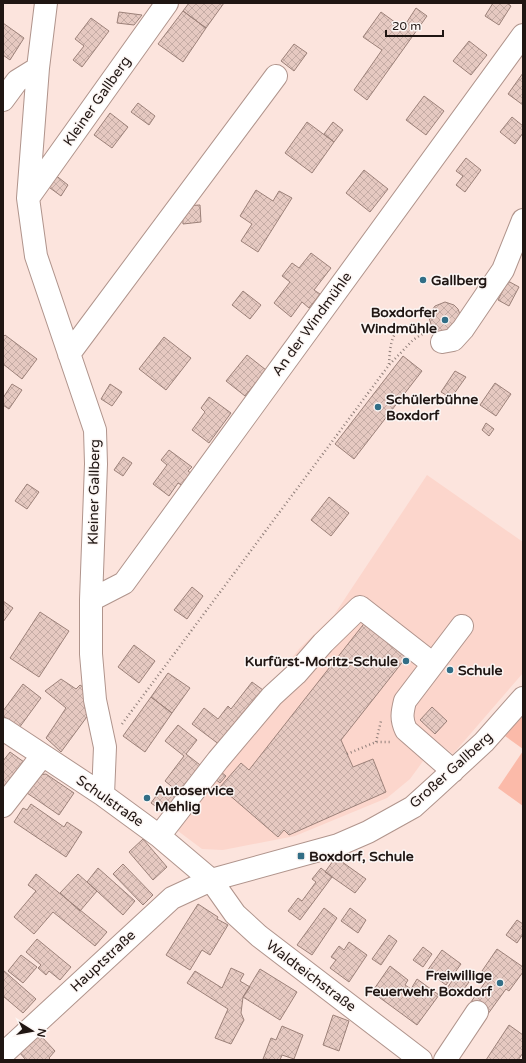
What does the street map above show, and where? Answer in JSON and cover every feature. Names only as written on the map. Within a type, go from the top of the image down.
[{"type":"street","name":"Kleiner Gallberg","points":[[46,3],[38,68],[28,198],[36,256],[95,430],[96,464],[91,600],[91,654],[95,700],[105,747],[103,795]]},
{"type":"street","name":"Kleiner Gallberg","points":[[28,198],[167,3]]},
{"type":"street","name":"An der Windmühle","points":[[91,600],[124,583],[523,35]]},
{"type":"street","points":[[3,100],[17,81],[38,68]]},
{"type":"street","points":[[69,354],[276,76]]},
{"type":"street","points":[[442,342],[453,340],[468,323],[503,270],[523,220]]},
{"type":"street","points":[[159,836],[218,760],[272,696],[296,674],[323,643],[360,607],[433,664]]},
{"type":"street","points":[[453,771],[412,738],[402,722],[402,713],[405,702],[462,626]]},
{"type":"street","name":"Großer Gallberg","points":[[211,880],[324,850],[368,832],[413,807],[484,742],[523,698]]},
{"type":"street","name":"Schulstraße","points":[[3,729],[103,795],[159,836],[211,880]]},
{"type":"street","points":[[3,806],[42,756]]},
{"type":"street","name":"Hauptstraße","points":[[3,1054],[172,898],[211,880]]},
{"type":"street","name":"Waldteichstraße","points":[[211,880],[235,914],[258,936],[421,1060]]},
{"type":"street","points":[[445,1060],[477,1012]]},
{"type":"path","points":[[105,747],[389,364],[413,340],[425,332],[418,326],[410,324],[400,328],[393,336],[389,364]]},
{"type":"path","points":[[347,754],[376,742],[385,741]]},
{"type":"shaded area","name":"Kurfürst-Moritz-Schule","points":[[427,475],[523,542],[523,673],[453,754],[437,742],[410,779],[387,798],[295,836],[223,850],[202,849],[174,828],[263,695],[299,649],[334,615]]},
{"type":"shaded area","points":[[523,715],[523,749],[505,736]]},
{"type":"shaded area","points":[[523,751],[523,806],[498,788]]},
{"type":"building","points":[[189,3],[224,3],[206,28],[183,11]]},
{"type":"building","points":[[493,3],[507,3],[511,6],[499,25],[485,16]]},
{"type":"building","points":[[416,8],[427,16],[367,100],[354,90],[382,50],[363,37],[381,12],[403,28]]},
{"type":"building","points":[[183,11],[206,28],[183,62],[158,44]]},
{"type":"building","points":[[119,12],[142,15],[134,25],[117,23]]},
{"type":"building","points":[[91,18],[109,31],[82,67],[73,60],[84,46],[75,39]]},
{"type":"building","points":[[3,23],[24,38],[10,60],[3,55]]},
{"type":"building","points":[[469,41],[487,55],[471,75],[453,61]]},
{"type":"building","points":[[294,44],[307,53],[294,71],[281,61]]},
{"type":"building","points":[[523,73],[523,105],[508,94]]},
{"type":"building","points":[[424,96],[444,111],[426,135],[406,120]]},
{"type":"building","points":[[138,103],[155,116],[149,125],[131,112]]},
{"type":"building","points":[[110,113],[128,127],[112,148],[94,135]]},
{"type":"building","points":[[512,117],[523,126],[523,133],[515,144],[500,132]]},
{"type":"building","points":[[307,122],[334,142],[312,173],[285,153]]},
{"type":"building","points":[[333,122],[343,130],[334,142],[324,134]]},
{"type":"building","points":[[466,158],[481,170],[465,192],[456,185],[463,176],[456,171]]},
{"type":"building","points":[[364,170],[388,189],[370,212],[346,193]]},
{"type":"building","points":[[54,174],[68,185],[61,196],[46,185]]},
{"type":"building","points":[[256,190],[273,201],[279,191],[292,198],[258,252],[241,241],[252,224],[240,216]]},
{"type":"building","points":[[200,205],[201,222],[183,224],[182,206]]},
{"type":"building","points":[[311,253],[331,268],[314,290],[320,294],[309,308],[302,302],[291,317],[274,303],[290,282],[282,276],[292,263],[299,268]]},
{"type":"building","points":[[508,281],[519,287],[509,306],[498,300]]},
{"type":"building","points":[[243,291],[261,305],[250,319],[232,305]]},
{"type":"building","name":"Boxdorfer Windmühle","points":[[445,302],[454,305],[458,309],[461,317],[447,334],[436,331],[432,327],[429,318],[430,313],[435,306]]},
{"type":"building","points":[[5,335],[37,359],[22,379],[3,364],[3,337]]},
{"type":"building","points":[[164,337],[191,358],[166,390],[139,369]]},
{"type":"building","points":[[247,355],[266,370],[245,396],[226,381]]},
{"type":"building","name":"Schülerbühne Boxdorf","points":[[403,356],[422,371],[354,459],[335,444]]},
{"type":"building","points":[[455,371],[466,377],[451,398],[441,392]]},
{"type":"building","points":[[495,383],[511,394],[496,416],[480,405]]},
{"type":"building","points":[[12,384],[22,390],[9,409],[3,405],[3,398]]},
{"type":"building","points":[[110,384],[122,392],[112,406],[101,399]]},
{"type":"building","points":[[209,397],[231,413],[209,443],[192,430],[205,412],[201,408]]},
{"type":"building","points":[[486,423],[494,429],[489,436],[482,430]]},
{"type":"building","points":[[169,450],[192,467],[188,471],[192,474],[183,486],[178,483],[169,496],[153,484],[167,465],[161,460]]},
{"type":"building","points":[[123,457],[132,463],[123,476],[114,470]]},
{"type":"building","points":[[27,484],[39,492],[27,509],[15,501]]},
{"type":"building","points":[[329,497],[349,513],[331,536],[311,520]]},
{"type":"building","points":[[192,587],[203,596],[187,619],[174,610]]},
{"type":"building","points":[[3,601],[13,608],[3,622]]},
{"type":"building","points":[[40,612],[69,631],[39,677],[10,658]]},
{"type":"building","points":[[370,616],[412,650],[341,740],[353,767],[373,759],[386,792],[289,835],[284,830],[278,837],[220,787],[241,763],[249,770]]},
{"type":"building","points":[[134,645],[155,661],[139,683],[118,667]]},
{"type":"building","points":[[168,673],[190,688],[172,713],[151,697]]},
{"type":"building","points":[[61,679],[76,689],[80,685],[89,691],[89,714],[61,752],[46,738],[66,708],[45,691]]},
{"type":"building","points":[[252,682],[263,690],[220,745],[192,724],[204,708],[218,719],[228,706],[231,709]]},
{"type":"building","points":[[23,684],[41,698],[19,728],[3,716],[3,711]]},
{"type":"building","points":[[151,697],[172,713],[145,752],[123,736]]},
{"type":"building","points":[[432,707],[447,721],[435,734],[420,720]]},
{"type":"building","points":[[178,725],[197,740],[186,754],[204,768],[182,795],[165,781],[184,756],[165,741]]},
{"type":"building","points":[[10,752],[24,762],[3,790],[3,761]]},
{"type":"building","points":[[221,772],[226,776],[220,783],[215,779]]},
{"type":"building","points":[[46,774],[74,793],[59,815],[27,793],[39,775]]},
{"type":"building","points":[[162,788],[176,798],[165,813],[151,803]]},
{"type":"building","points":[[31,804],[64,827],[67,822],[82,832],[66,857],[14,822],[23,808],[27,810]]},
{"type":"building","points":[[143,839],[167,867],[153,880],[129,852]]},
{"type":"building","points":[[338,859],[366,879],[355,893],[325,872],[333,861]]},
{"type":"building","points":[[123,864],[153,895],[143,905],[113,874]]},
{"type":"building","points":[[98,868],[135,901],[123,915],[87,882]]},
{"type":"building","points":[[321,868],[332,877],[300,920],[288,911],[298,898],[302,901],[316,882],[312,879]]},
{"type":"building","points":[[36,874],[107,932],[95,946],[53,912],[34,934],[14,917],[36,891],[28,885]]},
{"type":"building","points":[[78,874],[97,891],[80,911],[60,893]]},
{"type":"building","points":[[198,904],[218,917],[217,919],[228,925],[210,955],[202,950],[190,970],[166,955]]},
{"type":"building","points":[[324,908],[337,918],[312,955],[297,945]]},
{"type":"building","points":[[350,908],[366,920],[358,933],[341,921]]},
{"type":"building","points":[[517,920],[523,924],[523,934],[517,943],[506,935]]},
{"type":"building","points":[[389,935],[397,941],[381,965],[372,959]]},
{"type":"building","points":[[37,939],[71,967],[60,980],[49,971],[46,975],[38,968],[41,965],[26,952]]},
{"type":"building","points":[[349,942],[367,955],[349,982],[330,968],[336,960],[331,957],[339,946],[344,950]]},
{"type":"building","points":[[423,947],[432,954],[423,967],[413,960]]},
{"type":"building","name":"Freiwillige Feuerwehr Boxdorf","points":[[497,949],[523,967],[523,972],[509,991],[506,989],[485,1018],[468,1006],[489,977],[482,971]]},
{"type":"building","points":[[442,950],[461,964],[446,985],[427,971]]},
{"type":"building","points":[[21,955],[37,967],[23,983],[8,971]]},
{"type":"building","points":[[390,966],[408,980],[405,985],[411,989],[417,979],[439,995],[417,1025],[372,992]]},
{"type":"building","points":[[231,968],[244,974],[240,981],[250,987],[243,997],[241,1013],[244,1020],[231,1044],[215,1038],[228,1009],[187,983],[195,971],[222,988]]},
{"type":"building","points":[[260,969],[297,992],[280,1020],[243,997]]},
{"type":"building","points":[[3,970],[36,999],[23,1013],[3,996]]},
{"type":"building","points":[[458,973],[469,982],[459,996],[447,988]]},
{"type":"building","points":[[333,1015],[349,1021],[339,1051],[323,1045]]},
{"type":"building","points":[[509,1025],[523,1035],[523,1053],[518,1060],[486,1060]]},
{"type":"building","points":[[282,1026],[303,1035],[294,1059],[282,1055],[280,1060],[263,1059],[271,1038],[276,1040]]},
{"type":"building","points":[[39,1034],[55,1051],[49,1058],[51,1060],[26,1060],[19,1052]]},
{"type":"place","name":"Gallberg","points":[[423,280]]},
{"type":"place","name":"Boxdorfer Windmühle","points":[[445,320]]},
{"type":"place","name":"Schülerbühne Boxdorf","points":[[378,407]]},
{"type":"place","name":"Kurfürst-Moritz-Schule","points":[[406,661]]},
{"type":"place","name":"Schule","points":[[450,670]]},
{"type":"place","name":"Autoservice Mehlig","points":[[147,798]]},
{"type":"place","name":"Boxdorf, Schule","points":[[301,856]]},
{"type":"place","name":"Freiwillige Feuerwehr Boxdorf","points":[[500,983]]}]
